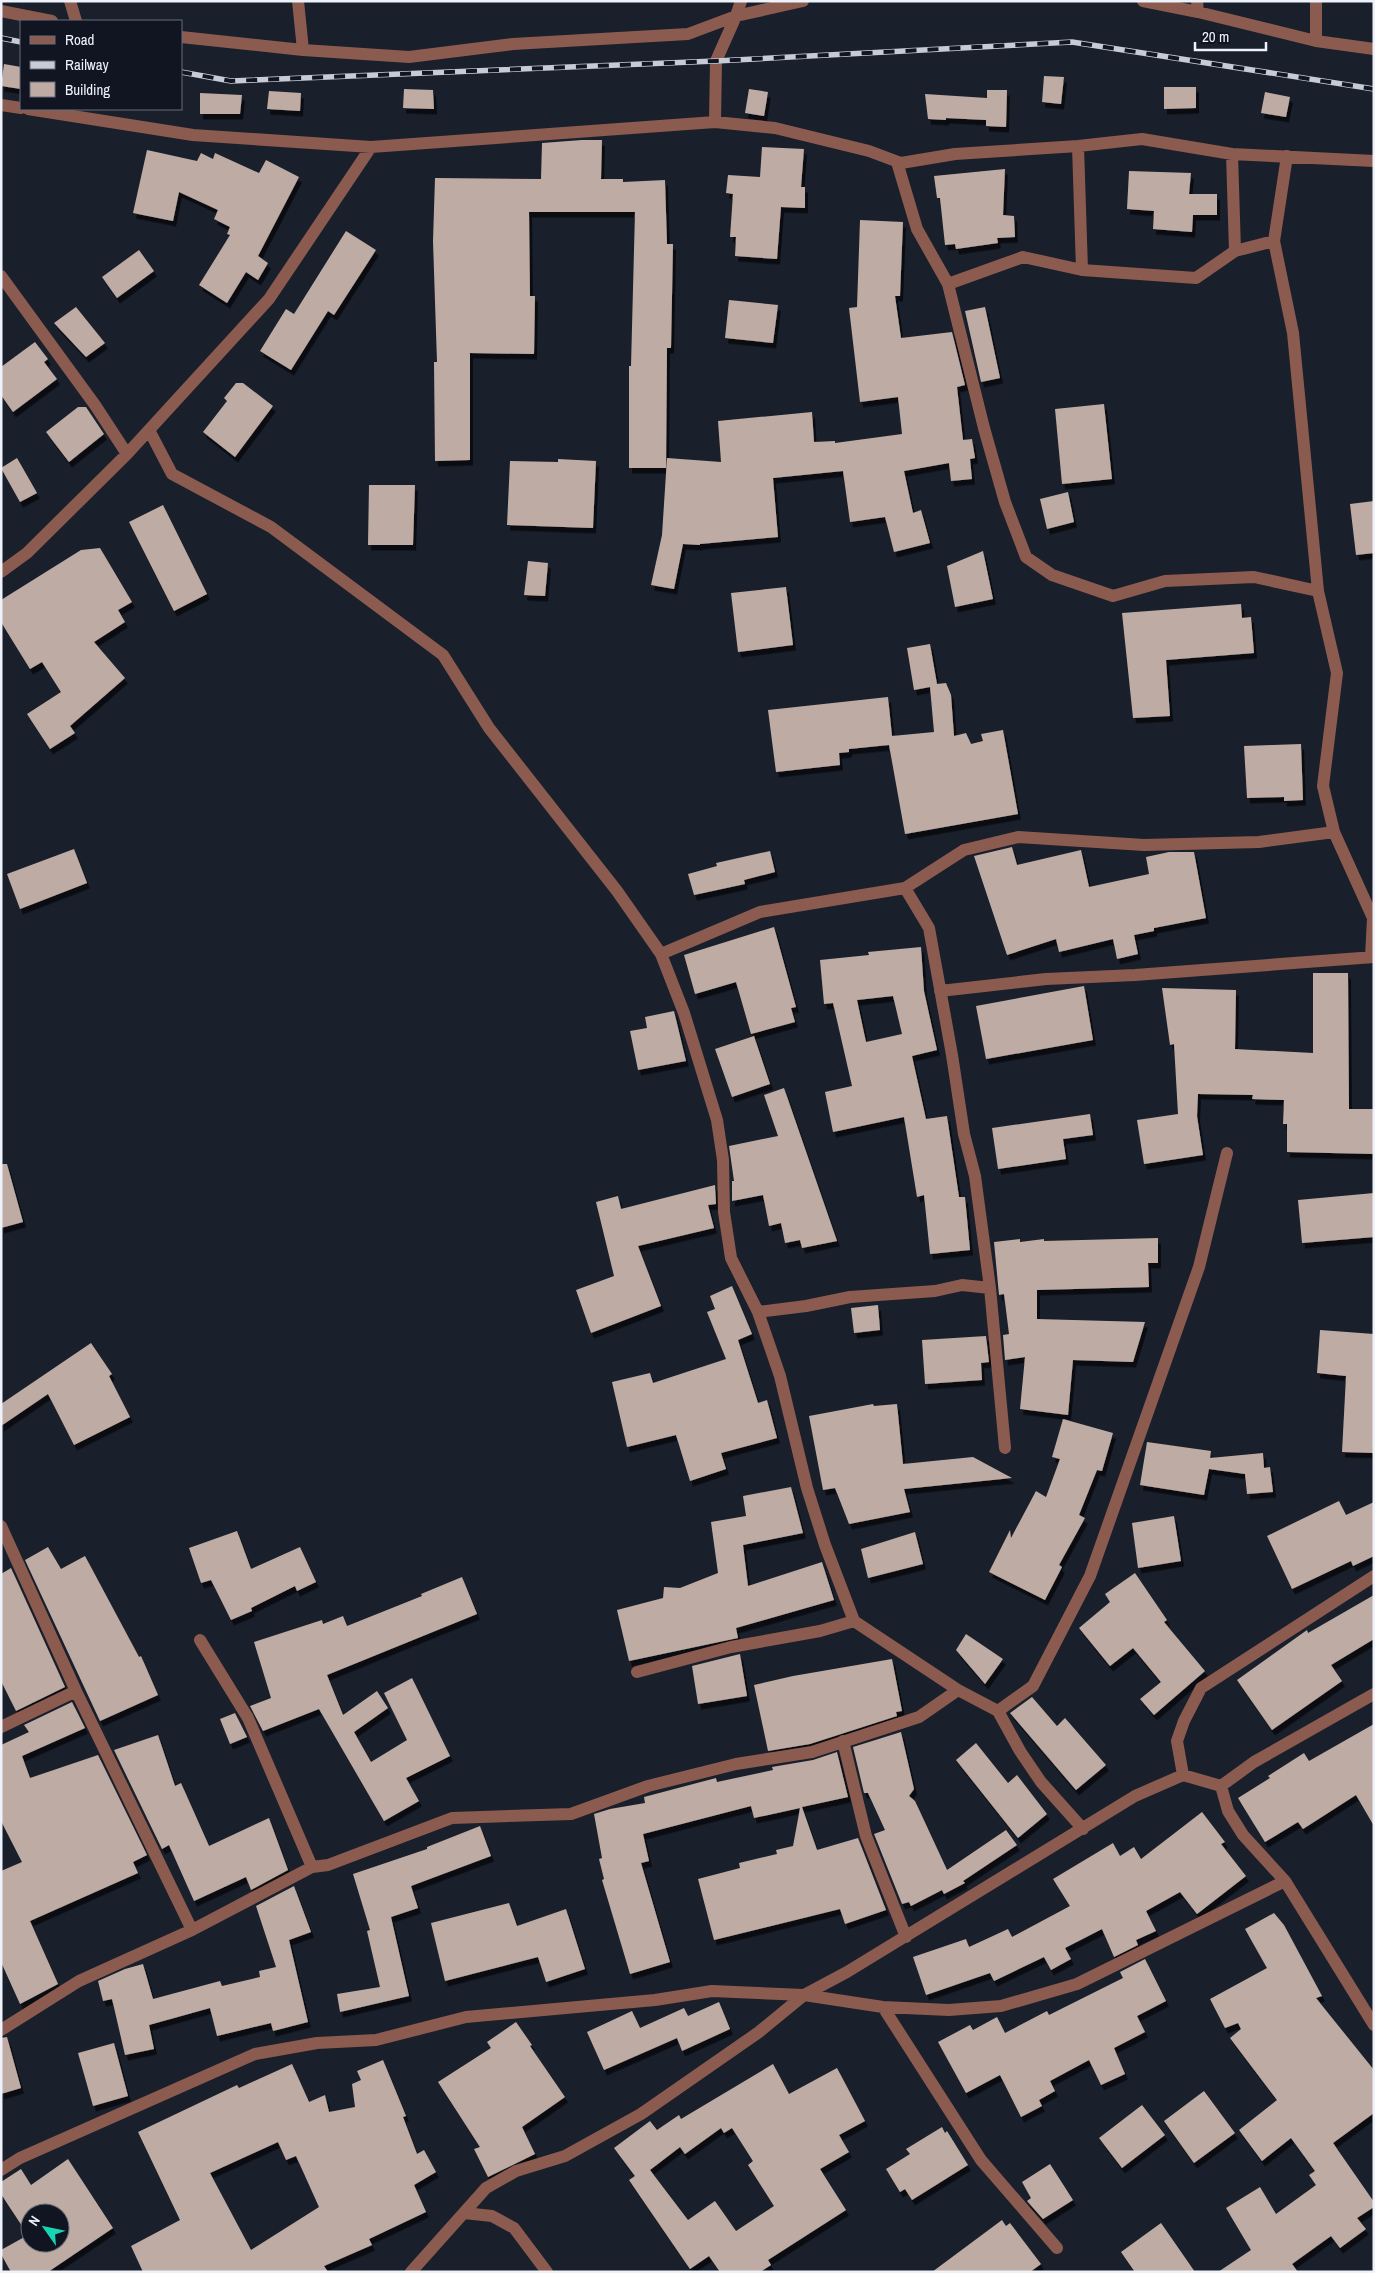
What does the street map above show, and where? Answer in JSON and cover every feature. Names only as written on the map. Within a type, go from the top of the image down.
[{"type":"street","points":[[70,1],[76,20]]},
{"type":"street","points":[[298,1],[303,50]]},
{"type":"street","points":[[715,122],[716,61],[736,16],[740,1]]},
{"type":"street","points":[[182,37],[303,50],[409,57],[513,44],[688,34],[736,16],[803,1]]},
{"type":"street","points":[[1143,1],[1198,7],[1316,41],[1374,49]]},
{"type":"street","points":[[1316,1],[1316,41]]},
{"type":"street","points":[[1,11],[47,20]]},
{"type":"street","points":[[1,104],[20,108]]},
{"type":"street","points":[[34,110],[193,135],[371,147],[715,122],[775,128],[869,151],[901,163],[955,154],[1078,146],[1142,139],[1232,154],[1374,161]]},
{"type":"street","points":[[1078,146],[1082,270]]},
{"type":"street","points":[[1,572],[27,553],[127,454],[268,299],[371,147]]},
{"type":"street","points":[[1232,154],[1235,251]]},
{"type":"street","points":[[940,991],[1046,979],[1292,965],[1373,957],[1373,918],[1334,832],[1323,786],[1337,673],[1318,591],[1293,333],[1274,241],[1287,156]]},
{"type":"street","points":[[897,162],[917,229],[948,284],[986,437],[1005,502],[1026,558],[1052,575],[1113,596],[1165,581],[1254,577],[1318,591]]},
{"type":"street","points":[[948,284],[1023,257],[1082,270],[1196,278],[1235,251],[1274,241]]},
{"type":"street","points":[[1,276],[90,397],[127,454]]},
{"type":"street","points":[[149,430],[172,474],[271,527],[443,655],[489,728],[617,891],[661,954],[684,1013],[716,1120],[723,1160],[724,1212],[731,1258],[758,1312],[780,1376],[806,1488],[854,1621],[958,1690],[998,1711],[1020,1751],[1041,1782],[1083,1829]]},
{"type":"street","points":[[661,954],[760,912],[905,888],[964,850],[1018,837],[1144,846],[1259,842],[1334,832]]},
{"type":"street","points":[[905,888],[929,928],[964,1134],[976,1176],[990,1288],[1005,1448]]},
{"type":"street","points":[[998,1711],[1033,1686],[1090,1576],[1199,1267],[1227,1153]]},
{"type":"street","points":[[758,1312],[850,1298],[935,1291],[962,1285],[990,1288]]},
{"type":"street","points":[[1,1526],[76,1691],[192,1930]]},
{"type":"street","points":[[1183,1775],[1177,1741],[1184,1720],[1202,1688],[1374,1576]]},
{"type":"street","points":[[637,1672],[731,1647],[820,1631],[854,1621]]},
{"type":"street","points":[[200,1640],[248,1718],[312,1867]]},
{"type":"street","points":[[1,2030],[79,1981],[192,1930],[312,1867],[328,1865],[452,1818],[571,1814],[648,1786],[736,1764],[812,1752],[919,1717],[958,1690]]},
{"type":"street","points":[[1,1727],[76,1691]]},
{"type":"street","points":[[1221,1786],[1254,1762],[1374,1694]]},
{"type":"street","points":[[842,1741],[866,1836],[906,1937]]},
{"type":"street","points":[[411,2272],[486,2188],[516,2171],[565,2156],[641,2114],[759,2032],[804,1996],[906,1937],[968,1897],[1136,1796],[1183,1775],[1221,1786]]},
{"type":"street","points":[[1221,1786],[1228,1811],[1243,1835],[1285,1882],[1374,2025]]},
{"type":"street","points":[[1,2170],[37,2150],[255,2054],[317,2043],[376,2040],[466,2017],[616,2004],[712,1991],[804,1996],[883,2007],[948,2010],[1001,2006],[1077,1984],[1285,1882]]},
{"type":"street","points":[[883,2007],[981,2160],[1057,2248]]},
{"type":"street","points":[[464,2213],[492,2216],[514,2228],[547,2272]]},
{"type":"building","points":[[4,64],[20,67],[20,89],[1,86]]},
{"type":"building","points":[[1044,76],[1064,77],[1061,104],[1042,102]]},
{"type":"building","points":[[1164,87],[1196,87],[1196,108],[1164,109]]},
{"type":"building","points":[[404,89],[433,90],[434,109],[403,108]]},
{"type":"building","points":[[749,89],[768,92],[764,116],[745,113]]},
{"type":"building","points":[[987,90],[1007,90],[1006,127],[986,126],[986,120],[928,119],[925,94],[987,98]]},
{"type":"building","points":[[269,91],[301,93],[300,111],[267,109]]},
{"type":"building","points":[[1265,92],[1290,97],[1286,117],[1261,113]]},
{"type":"building","points":[[200,93],[242,95],[240,114],[200,114]]},
{"type":"building","points":[[602,140],[601,179],[623,179],[623,182],[665,180],[667,244],[673,244],[671,348],[667,348],[666,468],[629,468],[629,366],[631,366],[635,212],[529,212],[530,296],[535,296],[534,354],[470,353],[470,460],[435,461],[434,362],[437,362],[433,241],[435,178],[541,179],[542,143]]},
{"type":"building","points":[[762,147],[804,149],[801,187],[805,187],[805,208],[781,207],[777,259],[735,256],[736,237],[730,237],[733,194],[726,193],[728,175],[760,177]]},
{"type":"building","points":[[147,150],[197,161],[201,153],[213,159],[215,153],[259,173],[266,160],[299,177],[258,256],[268,263],[258,280],[246,272],[227,303],[199,285],[230,235],[227,234],[230,227],[214,219],[218,210],[179,192],[173,221],[133,213]]},
{"type":"building","points":[[1005,169],[1003,215],[1014,216],[1015,237],[997,238],[998,243],[956,249],[955,244],[945,245],[940,198],[937,198],[934,176]]},
{"type":"building","points":[[1129,171],[1191,173],[1189,194],[1217,194],[1217,215],[1193,215],[1192,232],[1153,229],[1154,211],[1127,209]]},
{"type":"building","points":[[860,220],[903,222],[900,296],[895,296],[901,338],[952,332],[965,385],[957,387],[963,440],[972,439],[975,458],[970,459],[972,479],[951,481],[949,463],[904,471],[913,513],[921,510],[930,543],[894,552],[885,517],[850,522],[843,471],[773,478],[778,537],[700,545],[683,544],[674,589],[651,585],[662,535],[667,458],[721,462],[718,421],[812,412],[814,442],[835,441],[835,443],[902,434],[898,397],[860,402],[849,308],[857,307]]},
{"type":"building","points":[[346,231],[376,250],[334,315],[328,311],[291,370],[260,351],[286,309],[294,314]]},
{"type":"building","points":[[139,250],[154,271],[117,298],[102,277]]},
{"type":"building","points":[[729,300],[778,305],[773,343],[725,338]]},
{"type":"building","points":[[76,307],[105,343],[86,357],[54,323]]},
{"type":"building","points":[[985,307],[1000,378],[981,382],[965,311]]},
{"type":"building","points":[[35,342],[48,359],[44,362],[57,379],[13,412],[1,395],[1,367]]},
{"type":"building","points":[[236,383],[243,383],[273,406],[235,457],[203,432],[227,401],[224,398]]},
{"type":"building","points":[[1104,404],[1112,479],[1062,484],[1055,409]]},
{"type":"building","points":[[78,407],[86,407],[104,434],[69,462],[46,432]]},
{"type":"building","points":[[17,458],[37,493],[20,502],[1,468]]},
{"type":"building","points":[[558,459],[596,461],[593,528],[507,525],[510,461],[558,462]]},
{"type":"building","points":[[369,485],[415,485],[413,545],[368,545]]},
{"type":"building","points":[[1068,492],[1074,522],[1047,529],[1040,499]]},
{"type":"building","points":[[1374,501],[1374,553],[1356,555],[1350,504]]},
{"type":"building","points":[[163,505],[207,594],[174,611],[129,522]]},
{"type":"building","points":[[100,548],[132,602],[118,610],[125,622],[94,642],[125,678],[70,726],[75,733],[50,749],[27,714],[61,692],[42,662],[30,669],[1,622],[1,600],[81,550]]},
{"type":"building","points":[[983,551],[993,599],[955,607],[947,566]]},
{"type":"building","points":[[528,561],[548,563],[545,596],[524,595]]},
{"type":"building","points":[[786,587],[793,645],[738,652],[731,593]]},
{"type":"building","points":[[1241,604],[1242,618],[1251,617],[1254,653],[1166,660],[1170,716],[1133,718],[1122,613]]},
{"type":"building","points":[[930,644],[937,684],[946,683],[951,695],[954,736],[966,733],[971,744],[983,741],[981,734],[1003,730],[1018,814],[905,834],[889,745],[849,749],[849,752],[839,753],[840,765],[776,772],[768,710],[888,697],[892,736],[934,732],[930,687],[914,690],[907,648]]},
{"type":"building","points":[[1301,744],[1303,800],[1284,801],[1284,797],[1247,798],[1244,746]]},
{"type":"building","points":[[1012,847],[1017,865],[1081,850],[1089,887],[1149,874],[1146,857],[1169,852],[1194,852],[1206,918],[1154,928],[1154,931],[1134,935],[1138,954],[1117,959],[1113,939],[1059,952],[1056,939],[1007,955],[974,856]]},
{"type":"building","points":[[74,849],[87,883],[20,909],[7,874]]},
{"type":"building","points":[[770,851],[775,872],[744,880],[745,884],[694,895],[688,874],[717,866],[716,863]]},
{"type":"building","points":[[774,927],[796,1007],[791,1008],[795,1022],[751,1034],[736,982],[695,994],[684,955]]},
{"type":"building","points":[[921,947],[924,991],[937,1050],[912,1056],[926,1119],[947,1116],[959,1197],[965,1197],[970,1250],[930,1254],[924,1195],[917,1197],[904,1117],[833,1132],[825,1092],[852,1086],[833,1003],[824,1004],[820,960],[869,955],[868,952]],"holes":[[[893,996],[902,1034],[866,1042],[857,1000]]]},
{"type":"building","points":[[1313,973],[1348,973],[1349,1109],[1374,1109],[1374,1154],[1287,1152],[1287,1124],[1283,1124],[1284,1100],[1252,1099],[1253,1095],[1198,1094],[1197,1116],[1203,1155],[1144,1164],[1137,1120],[1178,1114],[1174,1044],[1170,1045],[1162,988],[1236,990],[1235,1049],[1313,1053]]},
{"type":"building","points":[[1084,986],[1093,1040],[986,1059],[976,1006]]},
{"type":"building","points":[[674,1011],[686,1061],[638,1070],[630,1031],[647,1028],[645,1017]]},
{"type":"building","points":[[754,1036],[770,1084],[732,1097],[715,1049]]},
{"type":"building","points":[[784,1088],[837,1241],[802,1248],[800,1240],[785,1243],[781,1223],[769,1226],[763,1195],[732,1201],[732,1181],[734,1181],[729,1146],[778,1136],[764,1095]]},
{"type":"building","points":[[1090,1114],[1093,1135],[1063,1139],[1066,1159],[998,1169],[992,1128]]},
{"type":"building","points":[[1,1164],[7,1164],[23,1222],[1,1228]]},
{"type":"building","points":[[715,1185],[716,1204],[708,1205],[714,1228],[638,1246],[661,1306],[591,1333],[576,1290],[614,1276],[596,1202],[618,1196],[621,1209]]},
{"type":"building","points":[[1374,1193],[1374,1237],[1302,1243],[1298,1200]]},
{"type":"building","points":[[1158,1238],[1158,1263],[1148,1263],[1149,1287],[1037,1290],[1037,1319],[1145,1322],[1133,1362],[1073,1360],[1068,1415],[1020,1409],[1025,1357],[1005,1360],[1003,1335],[1009,1334],[1004,1294],[999,1295],[994,1242],[1020,1239],[1020,1242],[1044,1239],[1044,1241]]},
{"type":"building","points":[[732,1286],[752,1334],[738,1340],[758,1403],[767,1400],[777,1438],[721,1453],[726,1469],[690,1481],[676,1435],[627,1447],[612,1382],[650,1373],[653,1383],[726,1359],[707,1312],[715,1309],[710,1296]]},
{"type":"building","points":[[878,1305],[880,1330],[854,1333],[851,1308]]},
{"type":"building","points":[[1320,1330],[1374,1334],[1374,1453],[1342,1452],[1346,1376],[1317,1373]]},
{"type":"building","points":[[986,1336],[989,1362],[981,1363],[982,1380],[925,1384],[922,1340]]},
{"type":"building","points":[[91,1343],[112,1374],[109,1376],[130,1417],[74,1445],[48,1394],[1,1426],[1,1404]]},
{"type":"building","points":[[873,1404],[874,1406],[897,1404],[903,1464],[973,1457],[1012,1478],[904,1489],[910,1512],[849,1524],[835,1488],[823,1490],[809,1416]]},
{"type":"building","points":[[1063,1419],[1113,1433],[1102,1471],[1097,1470],[1079,1515],[1085,1518],[1059,1565],[1062,1567],[1045,1600],[989,1572],[1010,1530],[1011,1538],[1036,1491],[1046,1497],[1060,1459],[1052,1457]]},
{"type":"building","points":[[1147,1442],[1211,1451],[1210,1458],[1263,1453],[1264,1468],[1270,1467],[1273,1492],[1247,1494],[1245,1474],[1209,1469],[1204,1495],[1140,1485]]},
{"type":"building","points":[[791,1487],[803,1533],[743,1545],[748,1586],[822,1562],[834,1600],[736,1628],[738,1638],[629,1661],[617,1610],[663,1598],[664,1587],[680,1588],[718,1573],[711,1522],[746,1516],[743,1496]]},
{"type":"building","points":[[1339,1501],[1346,1515],[1374,1502],[1374,1556],[1353,1566],[1351,1561],[1292,1589],[1267,1536]]},
{"type":"building","points":[[1174,1516],[1181,1561],[1138,1568],[1132,1523]]},
{"type":"building","points":[[237,1531],[251,1569],[300,1547],[316,1582],[297,1591],[295,1586],[251,1608],[252,1611],[231,1620],[211,1580],[201,1583],[189,1548]]},
{"type":"building","points":[[915,1532],[923,1564],[868,1578],[861,1549]]},
{"type":"building","points":[[48,1547],[61,1569],[85,1556],[139,1657],[141,1656],[158,1695],[100,1721],[25,1560]]},
{"type":"building","points":[[11,1568],[65,1687],[16,1711],[1,1681],[1,1574]]},
{"type":"building","points":[[1135,1573],[1167,1620],[1164,1622],[1205,1671],[1154,1715],[1140,1699],[1161,1682],[1133,1648],[1110,1666],[1079,1628],[1110,1602],[1105,1594]]},
{"type":"building","points":[[462,1577],[477,1614],[327,1675],[343,1715],[377,1691],[388,1708],[354,1732],[371,1762],[407,1740],[384,1693],[412,1678],[450,1756],[406,1778],[419,1801],[384,1821],[319,1709],[263,1731],[250,1706],[271,1698],[254,1642],[322,1620],[323,1624],[343,1616],[347,1626],[422,1596],[421,1594]]},
{"type":"building","points":[[1374,1595],[1374,1639],[1331,1665],[1342,1681],[1272,1730],[1237,1680],[1307,1630],[1308,1633]]},
{"type":"building","points":[[966,1634],[1003,1659],[985,1684],[956,1650]]},
{"type":"building","points":[[740,1654],[747,1696],[698,1704],[692,1666]]},
{"type":"building","points":[[892,1659],[902,1711],[896,1712],[897,1716],[810,1744],[768,1751],[754,1685],[793,1676]]},
{"type":"building","points":[[1032,1697],[1057,1726],[1065,1718],[1106,1765],[1076,1790],[1010,1713]]},
{"type":"building","points":[[72,1702],[85,1728],[22,1756],[30,1778],[98,1755],[147,1855],[133,1862],[138,1873],[30,1921],[58,1984],[20,2004],[1,1962],[1,1871],[22,1862],[1,1821],[1,1745],[29,1732],[24,1725]]},
{"type":"building","points":[[235,1713],[247,1737],[230,1744],[220,1719]]},
{"type":"building","points":[[1374,1724],[1374,1826],[1356,1795],[1303,1829],[1298,1822],[1265,1842],[1238,1798],[1270,1778],[1268,1776],[1304,1753],[1309,1761]]},
{"type":"building","points":[[901,1732],[914,1789],[909,1796],[915,1801],[947,1870],[1006,1830],[1017,1845],[963,1881],[965,1883],[944,1894],[942,1890],[911,1906],[909,1902],[902,1904],[874,1834],[885,1830],[868,1793],[864,1793],[853,1747]]},
{"type":"building","points":[[158,1735],[175,1786],[181,1783],[209,1846],[269,1818],[288,1870],[251,1890],[246,1877],[194,1901],[169,1845],[162,1849],[114,1750]]},
{"type":"building","points":[[976,1743],[1008,1783],[1017,1775],[1047,1814],[1018,1838],[956,1760]]},
{"type":"building","points":[[837,1752],[848,1797],[802,1807],[817,1850],[858,1838],[886,1910],[845,1924],[840,1909],[714,1940],[698,1879],[740,1868],[739,1863],[777,1854],[776,1850],[793,1846],[800,1808],[754,1818],[751,1806],[643,1834],[649,1861],[641,1863],[670,1962],[630,1974],[602,1880],[604,1879],[599,1859],[602,1858],[594,1814],[610,1809],[645,1803],[644,1797],[716,1778],[717,1782],[773,1770],[772,1767],[813,1760]]},
{"type":"building","points":[[1202,1812],[1225,1842],[1221,1844],[1246,1876],[1197,1914],[1180,1892],[1146,1911],[1156,1931],[1136,1940],[1138,1945],[1114,1957],[1102,1929],[1065,1948],[1071,1959],[1051,1970],[1044,1957],[994,1981],[990,1973],[926,1995],[913,1957],[966,1939],[969,1947],[1008,1929],[1012,1937],[1070,1906],[1053,1879],[1113,1843],[1120,1856],[1134,1847],[1141,1859]]},
{"type":"building","points":[[480,1826],[491,1856],[411,1886],[418,1908],[391,1917],[409,1996],[340,2012],[337,1994],[380,1987],[367,1931],[370,1930],[353,1874],[427,1849],[427,1847]]},
{"type":"building","points":[[294,1886],[311,1932],[289,1940],[308,2022],[273,2031],[271,2023],[217,2036],[210,2008],[149,2025],[154,2049],[125,2055],[112,1999],[103,2001],[98,1981],[125,1969],[143,1964],[153,1999],[220,1981],[222,1986],[260,1977],[259,1971],[276,1967],[256,1906]]},
{"type":"building","points":[[509,1903],[517,1926],[566,1909],[585,1969],[546,1982],[538,1957],[445,1981],[431,1923]]},
{"type":"building","points":[[1274,1913],[1284,1925],[1322,1996],[1316,1998],[1374,2070],[1374,2113],[1333,2143],[1374,2202],[1374,2207],[1357,2218],[1366,2229],[1340,2248],[1331,2236],[1292,2264],[1298,2272],[1218,2272],[1251,2250],[1226,2208],[1260,2187],[1276,2214],[1316,2185],[1309,2175],[1315,2171],[1291,2138],[1262,2161],[1239,2130],[1277,2100],[1230,2038],[1241,2029],[1238,2023],[1225,2028],[1210,1999],[1267,1968],[1245,1929]]},
{"type":"building","points":[[1145,1959],[1166,2001],[1137,2016],[1145,2032],[1114,2048],[1125,2074],[1101,2085],[1089,2060],[1050,2081],[1055,2091],[1039,2100],[1042,2106],[1021,2117],[1000,2075],[966,2093],[938,2042],[970,2025],[973,2030],[997,2017],[1005,2033],[1047,2011],[1049,2015],[1123,1978],[1120,1972]]},
{"type":"building","points":[[719,2002],[730,2029],[682,2051],[677,2038],[604,2070],[587,2032],[632,2011],[640,2028],[684,2008],[688,2016]]},
{"type":"building","points":[[516,2022],[565,2097],[522,2127],[535,2154],[488,2177],[474,2149],[480,2147],[438,2082],[491,2048],[487,2042]]},
{"type":"building","points":[[7,2037],[21,2088],[1,2094],[1,2038]]},
{"type":"building","points":[[114,2043],[128,2096],[93,2106],[78,2053]]},
{"type":"building","points":[[383,2060],[406,2116],[403,2117],[417,2154],[424,2150],[436,2172],[414,2185],[426,2212],[369,2239],[372,2245],[324,2266],[328,2272],[143,2272],[131,2246],[180,2220],[138,2132],[237,2085],[239,2088],[292,2064],[309,2102],[325,2095],[329,2112],[355,2107],[352,2084],[361,2080],[357,2071]],"holes":[[[278,2142],[286,2160],[296,2156],[319,2207],[251,2250],[210,2173]]]},
{"type":"building","points":[[773,2064],[789,2094],[837,2068],[865,2121],[839,2135],[849,2152],[820,2169],[846,2210],[768,2260],[771,2265],[760,2272],[720,2272],[709,2256],[690,2269],[629,2180],[635,2176],[614,2148],[650,2121],[657,2130],[679,2115],[681,2119]],"holes":[[[721,2128],[724,2133],[732,2128],[753,2161],[748,2165],[774,2206],[736,2231],[715,2201],[688,2220],[650,2170],[680,2147],[685,2154]]]},
{"type":"building","points":[[1204,2091],[1235,2133],[1194,2163],[1164,2121]]},
{"type":"building","points":[[1142,2105],[1165,2135],[1122,2168],[1099,2138]]},
{"type":"building","points":[[942,2127],[945,2133],[947,2131],[968,2165],[912,2200],[905,2189],[900,2192],[886,2169],[910,2154],[906,2149]]},
{"type":"building","points":[[68,2159],[113,2228],[48,2272],[11,2272],[1,2254],[1,2250],[20,2239],[20,2253],[70,2253],[70,2203],[20,2203],[20,2223],[1,2194],[1,2182],[21,2169],[31,2185]]},
{"type":"building","points":[[1050,2164],[1073,2200],[1043,2219],[1027,2201],[1031,2198],[1022,2182]]},
{"type":"building","points":[[1002,2220],[1006,2226],[1010,2223],[1041,2264],[1030,2272],[932,2272]]},
{"type":"building","points":[[1161,2223],[1195,2272],[1135,2272],[1121,2252]]},
{"type":"railway","points":[[1,38],[20,42]]},
{"type":"railway","points":[[182,72],[231,81],[716,61],[1072,42],[1374,89]]}]
